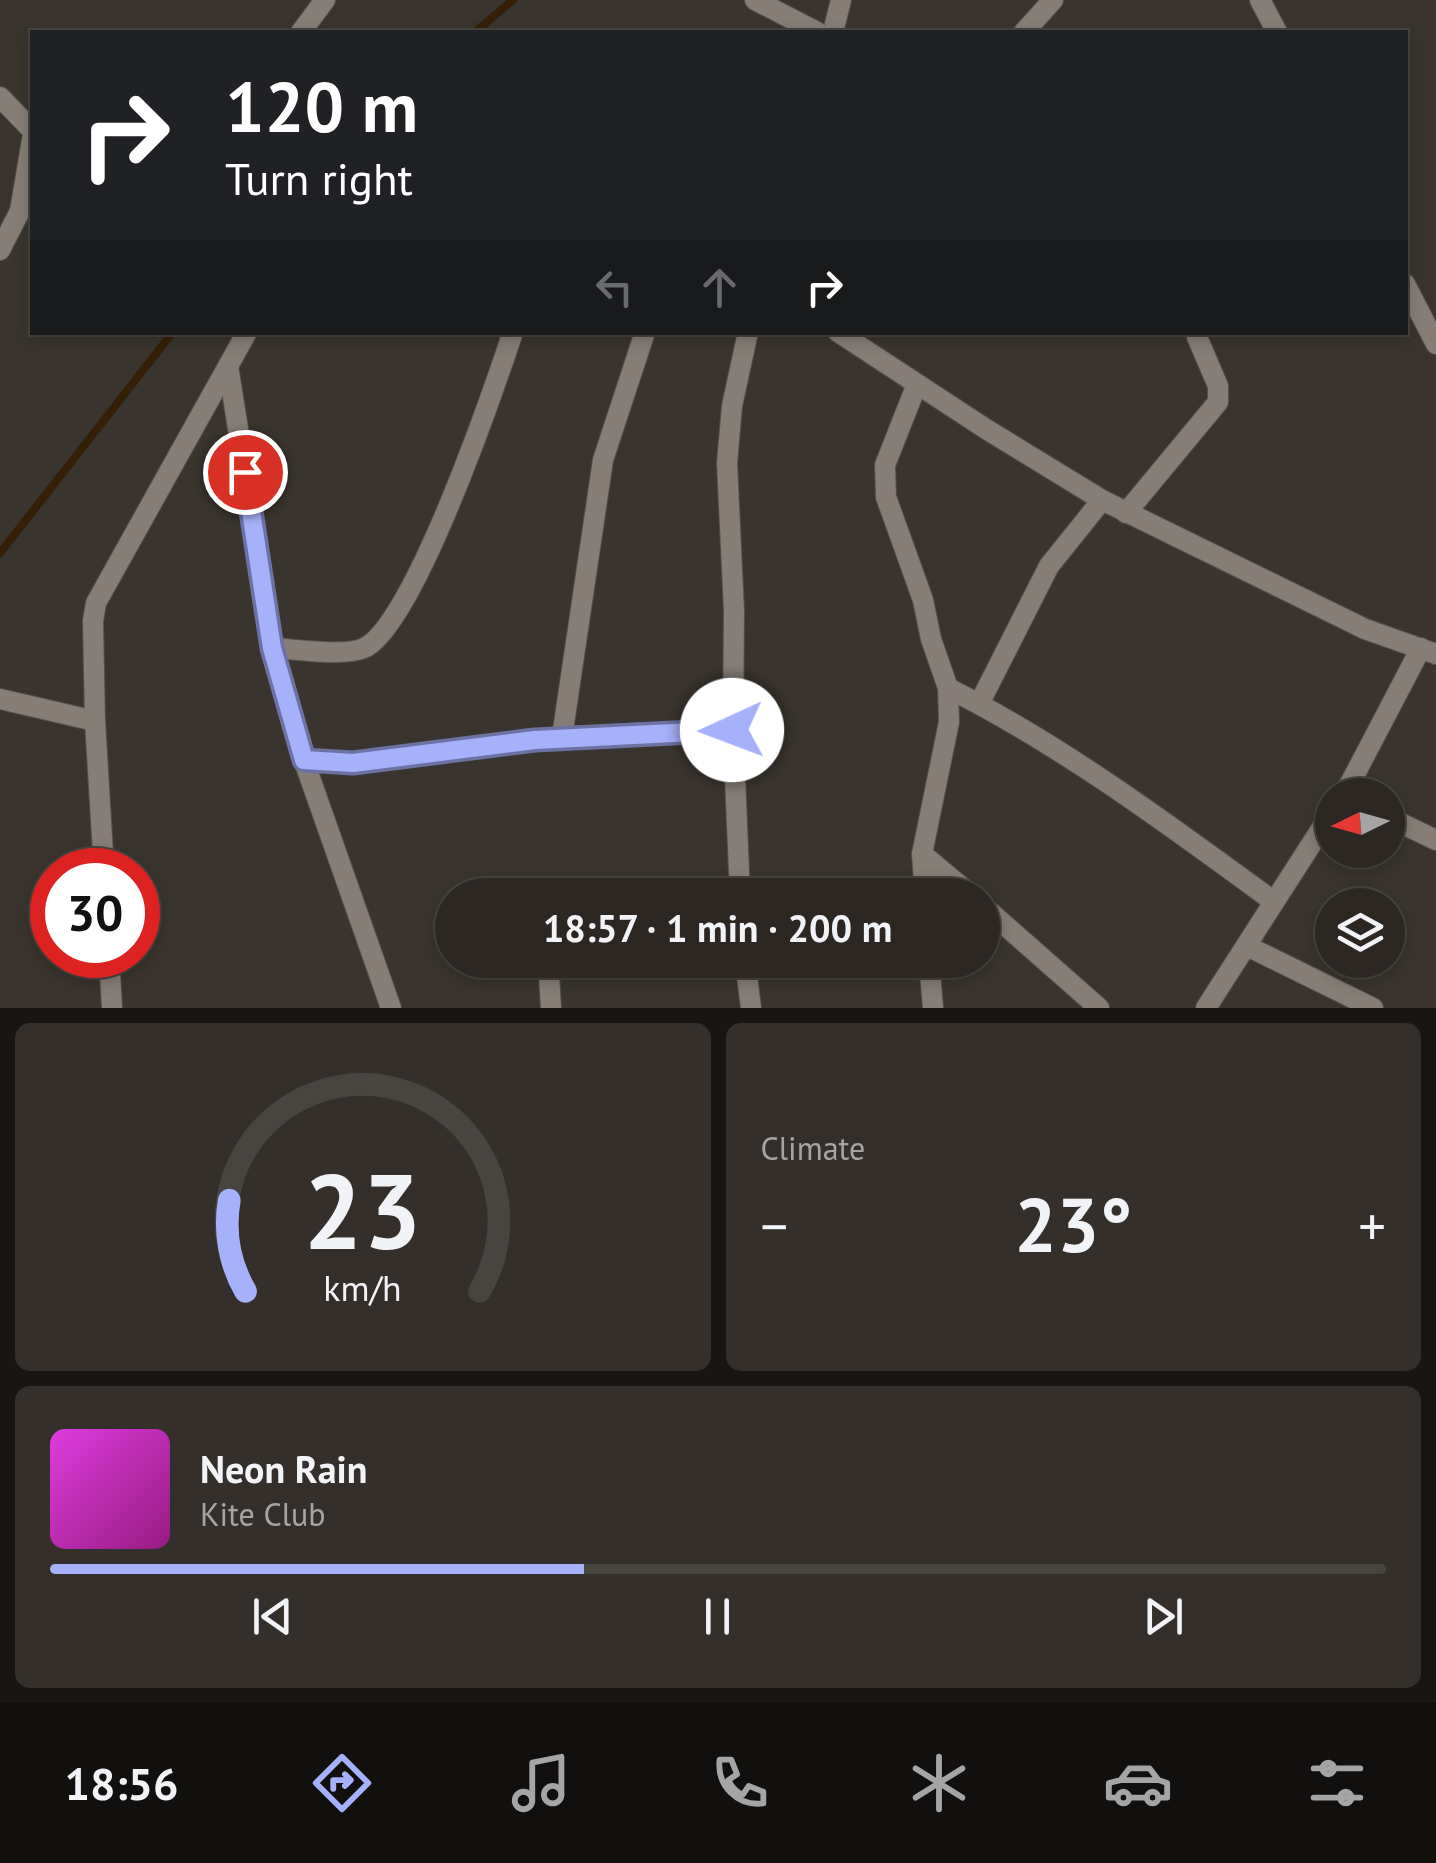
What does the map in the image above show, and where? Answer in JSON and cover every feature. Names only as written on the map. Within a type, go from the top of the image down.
[{"type":"street","points":[[302,30],[325,0]]},
{"type":"street","points":[[755,0],[813,30]]},
{"type":"street","points":[[834,30],[841,0]]},
{"type":"street","points":[[1026,30],[1053,0]]},
{"type":"street","points":[[1260,0],[1275,30]]},
{"type":"street","points":[[0,97],[30,128]]},
{"type":"street","points":[[0,250],[20,211],[30,152]]},
{"type":"street","points":[[1408,290],[1436,344]]},
{"type":"street","points":[[103,848],[95,720],[96,603],[245,335]]},
{"type":"street","points":[[272,648],[364,648],[392,624],[475,444],[512,335]]},
{"type":"street","points":[[562,737],[603,460],[644,335]]},
{"type":"street","points":[[739,878],[727,463],[732,406],[747,335]]},
{"type":"street","points":[[843,335],[1126,513],[1365,629],[1428,651],[1354,778]]},
{"type":"street","points":[[1126,513],[1218,402],[1218,386],[1197,338]]},
{"type":"street","points":[[228,366],[272,648],[304,760],[391,1008]]},
{"type":"street","points":[[917,384],[886,465],[886,498],[923,600],[930,639],[948,688],[949,722],[922,854],[924,878]]},
{"type":"street","points":[[979,704],[1050,566],[1102,500]]},
{"type":"street","points":[[948,688],[1159,817],[1273,901]]},
{"type":"street","points":[[0,699],[95,720]]},
{"type":"street","points":[[304,760],[400,760],[562,737],[732,730]]},
{"type":"street","points":[[1405,825],[1436,840]]},
{"type":"street","points":[[1206,1008],[1315,838]]},
{"type":"street","points":[[922,854],[951,878]]},
{"type":"street","points":[[1000,921],[1100,1008]]},
{"type":"street","points":[[1247,946],[1373,1008]]},
{"type":"street","points":[[110,978],[112,1008]]},
{"type":"street","points":[[549,978],[552,1008]]},
{"type":"street","points":[[747,978],[750,1008]]},
{"type":"street","points":[[930,978],[933,1008]]},
{"type":"waterway","points":[[477,30],[513,0]]},
{"type":"waterway","points":[[0,553],[171,335]]},
{"type":"route","points":[[245,472],[272,648],[304,760],[400,760],[562,737],[732,730]]}]
